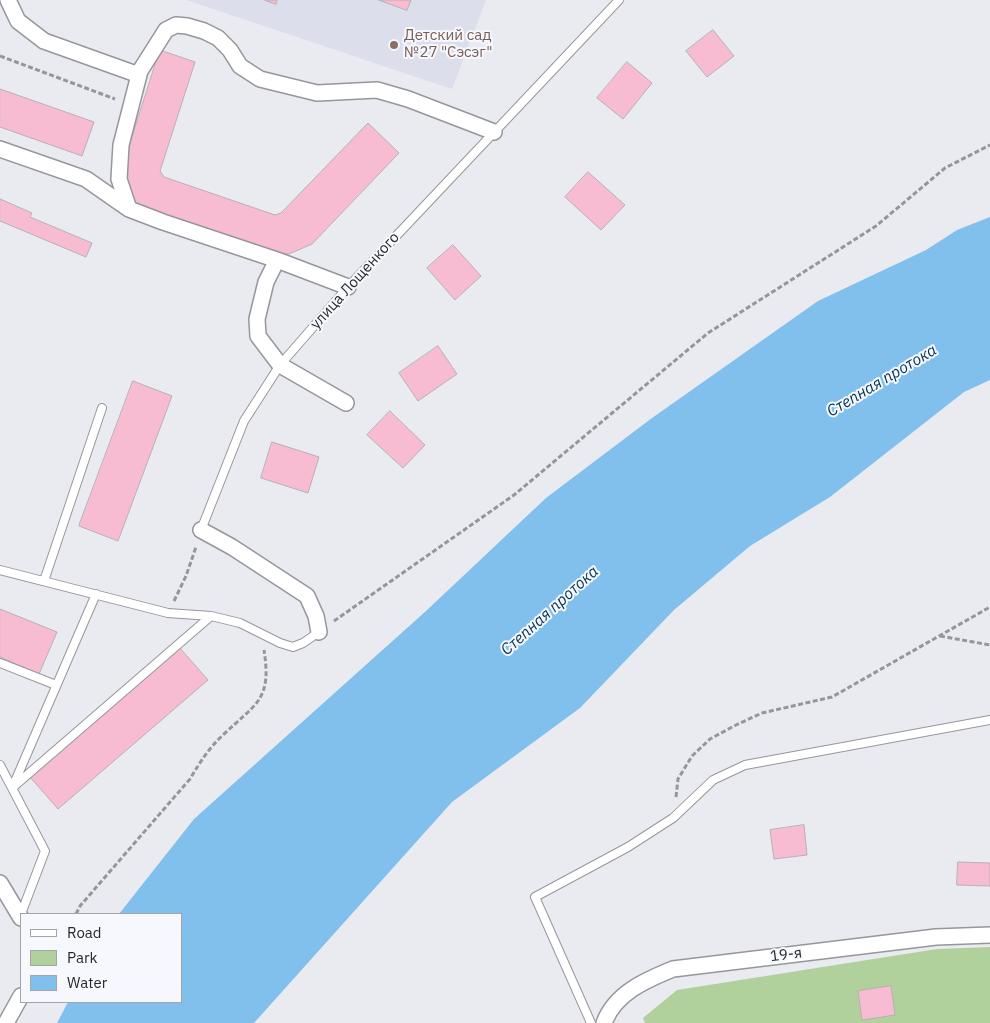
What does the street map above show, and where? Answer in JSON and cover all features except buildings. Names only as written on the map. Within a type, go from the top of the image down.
[{"type":"street","points":[[8,0],[18,21],[44,41],[139,75]]},
{"type":"street","points":[[129,209],[119,179],[121,145],[139,75],[144,63],[166,30],[176,25],[204,31],[218,38],[230,50],[240,66],[260,79],[317,93],[377,90],[408,99],[494,132]]},
{"type":"street","points":[[0,149],[86,179],[129,209],[277,260],[348,287]]},
{"type":"street","points":[[277,260],[266,282],[257,318],[258,336],[280,365],[346,403]]},
{"type":"street","points":[[201,530],[232,547],[307,596],[316,616],[319,632]]},
{"type":"street","points":[[0,883],[20,914]]},
{"type":"street","name":"19-я","points":[[604,1023],[607,1014],[621,998],[646,980],[673,969],[936,937],[990,935]]},
{"type":"street","points":[[6,1023],[20,998]]},
{"type":"lane","name":"улица Лощенкого","points":[[201,530],[244,421],[280,365],[348,287],[619,0]]},
{"type":"lane","points":[[44,581],[102,408]]},
{"type":"lane","points":[[0,570],[168,613],[211,616],[240,622],[280,643],[293,647],[303,643],[319,632]]},
{"type":"lane","points":[[12,788],[96,594]]},
{"type":"lane","points":[[12,788],[211,616]]},
{"type":"lane","points":[[0,663],[56,685]]},
{"type":"lane","points":[[591,1023],[535,897],[628,847],[673,818],[713,780],[745,765],[990,720]]},
{"type":"lane","points":[[0,765],[45,851],[22,913]]},
{"type":"path","points":[[0,56],[115,99]]},
{"type":"path","points":[[319,632],[514,495],[708,333],[876,226],[945,168],[990,146]]},
{"type":"path","points":[[168,613],[186,576],[201,530]]},
{"type":"path","points":[[673,818],[678,779],[692,756],[710,739],[762,713],[832,697],[990,607]]},
{"type":"path","points":[[76,913],[80,906],[190,779],[210,748],[258,702],[264,691],[267,671],[264,650],[256,631]]},
{"type":"path","points":[[940,636],[990,645]]},
{"type":"shaded area","name":"Детский сад №27 \"Сэсэг\"","points":[[186,0],[486,0],[452,89]]},
{"type":"green space","points":[[990,947],[990,1023],[645,1023],[643,1018],[677,990],[937,949]]},
{"type":"water","name":"Степная протока","points":[[990,217],[990,380],[964,392],[830,497],[750,546],[674,610],[580,708],[452,802],[254,1023],[57,1023],[67,1003],[182,1003],[182,913],[120,913],[194,819],[426,611],[546,498],[652,418],[818,301],[926,250],[957,230]]},
{"type":"place","name":"Детский сад №27 \"Сэсэг\"","points":[[394,45]]}]
